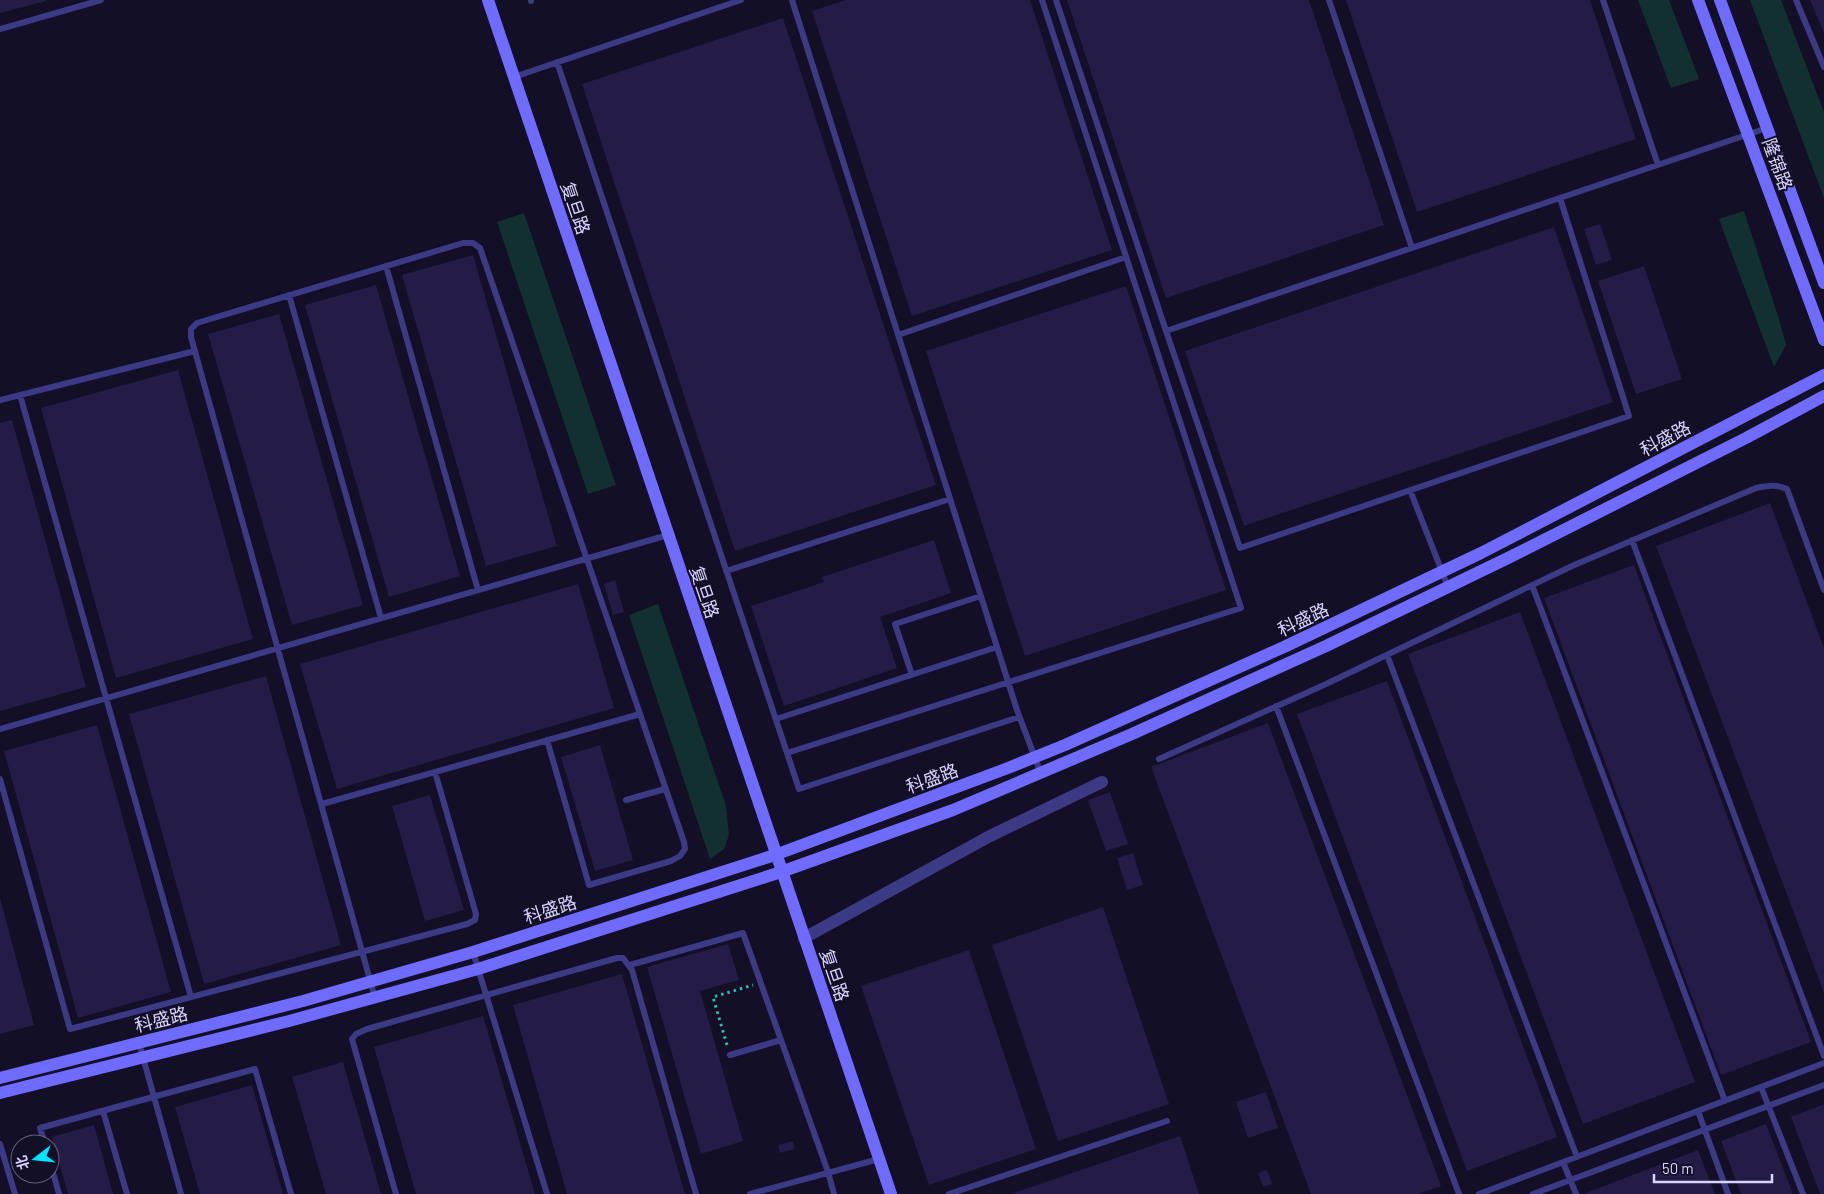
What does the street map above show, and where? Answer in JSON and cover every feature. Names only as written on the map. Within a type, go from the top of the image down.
[{"type":"street","name":"复旦路","points":[[488,0],[891,1194]]},
{"type":"street","name":"隆锦路","points":[[1698,0],[1824,340]]},
{"type":"street","name":"隆锦路","points":[[1720,0],[1824,283]]},
{"type":"street","name":"科盛路","points":[[0,1078],[303,1001],[473,952],[775,855],[1034,758],[1284,647],[1442,572],[1824,375]]},
{"type":"street","name":"科盛路","points":[[0,1093],[143,1058],[478,970],[781,872],[953,810],[1041,774],[1326,646],[1746,438],[1824,396]]},
{"type":"street","points":[[804,938],[990,836],[1102,782]]},
{"type":"lane","points":[[0,29],[101,0]]},
{"type":"lane","points":[[514,77],[741,0]]},
{"type":"lane","points":[[792,0],[1008,684],[1041,774]]},
{"type":"lane","points":[[787,753],[1008,684],[1241,608],[1042,0]]},
{"type":"lane","points":[[1056,0],[1240,548],[1628,416],[1560,198]]},
{"type":"lane","points":[[1329,0],[1412,248]]},
{"type":"lane","points":[[1602,0],[1658,165]]},
{"type":"lane","points":[[1796,0],[1824,67]]},
{"type":"lane","points":[[557,62],[799,790],[1019,717]]},
{"type":"lane","points":[[1166,331],[1767,128]]},
{"type":"lane","points":[[375,998],[191,337],[191,329],[197,323],[463,243],[473,243],[480,248],[684,842],[685,849],[680,856],[671,861],[590,885],[547,740]]},
{"type":"lane","points":[[898,335],[1126,257]]},
{"type":"lane","points":[[386,266],[478,590]]},
{"type":"lane","points":[[289,295],[381,618]]},
{"type":"lane","points":[[0,400],[195,351]]},
{"type":"lane","points":[[20,395],[191,997]]},
{"type":"lane","points":[[1159,759],[1532,585],[1632,540],[1756,488],[1780,486],[1787,489],[1824,590]]},
{"type":"lane","points":[[1410,490],[1448,587]]},
{"type":"lane","points":[[726,571],[950,499]]},
{"type":"lane","points":[[0,729],[668,535]]},
{"type":"lane","points":[[1632,540],[1824,1056]]},
{"type":"lane","points":[[1532,585],[1725,1101]]},
{"type":"lane","points":[[912,675],[895,624],[981,596]]},
{"type":"lane","points":[[776,719],[997,647]]},
{"type":"lane","points":[[1387,654],[1577,1157]]},
{"type":"lane","points":[[1276,706],[1459,1194]]},
{"type":"lane","points":[[322,804],[640,714]]},
{"type":"lane","points":[[0,779],[70,1029],[467,924],[475,920],[476,914],[435,772]]},
{"type":"lane","points":[[626,800],[666,788]]},
{"type":"lane","points":[[630,966],[743,933],[828,1172],[834,1194]]},
{"type":"lane","points":[[473,952],[547,1194]]},
{"type":"lane","points":[[396,1194],[352,1039],[356,1034],[367,1029],[486,995],[617,958],[623,958],[630,966],[696,1194]]},
{"type":"lane","points":[[730,1055],[781,1040]]},
{"type":"lane","points":[[139,1043],[182,1194]]},
{"type":"lane","points":[[1479,1194],[1824,1063]]},
{"type":"lane","points":[[42,1134],[40,1128],[255,1069],[291,1194]]},
{"type":"lane","points":[[1533,1194],[1824,1085]]},
{"type":"lane","points":[[1762,1087],[1803,1194]]},
{"type":"lane","points":[[103,1111],[127,1194]]},
{"type":"lane","points":[[1698,1111],[1728,1194]]},
{"type":"lane","points":[[949,1194],[1167,1121]]},
{"type":"lane","points":[[0,1146],[15,1194]]},
{"type":"lane","points":[[750,1194],[879,1159]]},
{"type":"lane","points":[[1563,1162],[1576,1194]]},
{"type":"path","points":[[730,1055],[713,997],[761,983]]},
{"type":"green space","points":[[1638,0],[1669,0],[1699,79],[1671,88]]},
{"type":"green space","points":[[1750,0],[1781,0],[1824,112],[1824,198]]},
{"type":"green space","points":[[1744,211],[1786,345],[1774,367],[1719,219]]},
{"type":"green space","points":[[524,213],[616,485],[588,494],[497,222]]},
{"type":"green space","points":[[658,604],[726,806],[729,835],[724,849],[710,859],[629,615]]},
{"type":"building","points":[[0,0],[46,0],[46,1],[0,13]]},
{"type":"building","points":[[846,0],[1030,0],[1112,250],[912,316],[812,11]]},
{"type":"building","points":[[1067,0],[1309,0],[1384,225],[1166,298]]},
{"type":"building","points":[[1346,0],[1590,0],[1636,139],[1417,212]]},
{"type":"building","points":[[1810,0],[1824,0],[1824,33]]},
{"type":"building","points":[[783,18],[936,485],[735,551],[582,84]]},
{"type":"building","points":[[1600,224],[1612,260],[1596,265],[1584,229]]},
{"type":"building","points":[[1554,227],[1613,402],[1244,526],[1185,351]]},
{"type":"building","points":[[473,255],[557,546],[486,566],[402,275]]},
{"type":"building","points":[[1644,266],[1682,379],[1636,394],[1598,281]]},
{"type":"building","points":[[376,285],[460,576],[389,597],[305,305]]},
{"type":"building","points":[[1126,286],[1226,590],[1025,656],[926,351]]},
{"type":"building","points":[[279,314],[363,605],[292,625],[208,334]]},
{"type":"building","points":[[178,370],[253,639],[116,678],[41,408]]},
{"type":"building","points":[[12,420],[86,687],[0,711],[0,423]]},
{"type":"building","points":[[1770,503],[1824,648],[1824,993],[1656,546]]},
{"type":"building","points":[[934,540],[951,593],[880,617],[897,668],[784,706],[751,606],[824,582],[822,577]]},
{"type":"building","points":[[1634,565],[1811,1042],[1721,1075],[1544,598]]},
{"type":"building","points":[[615,580],[624,612],[613,615],[604,584]]},
{"type":"building","points":[[578,584],[614,708],[337,789],[300,664]]},
{"type":"building","points":[[1520,612],[1695,1082],[1583,1124],[1408,654]]},
{"type":"building","points":[[266,676],[341,945],[204,984],[129,714]]},
{"type":"building","points":[[1387,681],[1557,1137],[1467,1171],[1297,714]]},
{"type":"building","points":[[1268,723],[1441,1186],[1418,1194],[1311,1194],[1151,767]]},
{"type":"building","points":[[97,725],[171,992],[78,1018],[4,751]]},
{"type":"building","points":[[600,745],[633,860],[595,871],[561,757]]},
{"type":"building","points":[[1110,792],[1128,844],[1106,851],[1088,800]]},
{"type":"building","points":[[430,795],[464,910],[425,921],[392,806]]},
{"type":"building","points":[[1133,853],[1143,885],[1127,890],[1117,858]]},
{"type":"building","points":[[0,898],[34,1025],[0,1034]]},
{"type":"building","points":[[1103,907],[1169,1104],[1058,1141],[992,945]]},
{"type":"building","points":[[728,944],[739,980],[700,991],[743,1141],[701,1154],[647,967]]},
{"type":"building","points":[[969,950],[1036,1149],[929,1185],[861,986]]},
{"type":"building","points":[[622,974],[685,1194],[567,1194],[513,1005]]},
{"type":"building","points":[[483,1016],[535,1194],[416,1194],[374,1047]]},
{"type":"building","points":[[343,1062],[381,1194],[326,1194],[292,1077]]},
{"type":"building","points":[[252,1085],[283,1194],[200,1194],[175,1107]]},
{"type":"building","points":[[1266,1092],[1278,1128],[1248,1138],[1236,1102]]},
{"type":"building","points":[[1824,1104],[1824,1194],[1820,1194],[1791,1117]]},
{"type":"building","points":[[1766,1124],[1793,1194],[1741,1194],[1721,1141]]},
{"type":"building","points":[[94,1125],[113,1194],[68,1194],[60,1166],[60,1135]]},
{"type":"building","points":[[1180,1136],[1199,1194],[1011,1194]]},
{"type":"building","points":[[793,1141],[795,1149],[780,1153],[778,1145]]},
{"type":"building","points":[[1698,1150],[1715,1194],[1583,1194]]},
{"type":"building","points":[[1267,1170],[1272,1184],[1263,1187],[1258,1173]]}]
